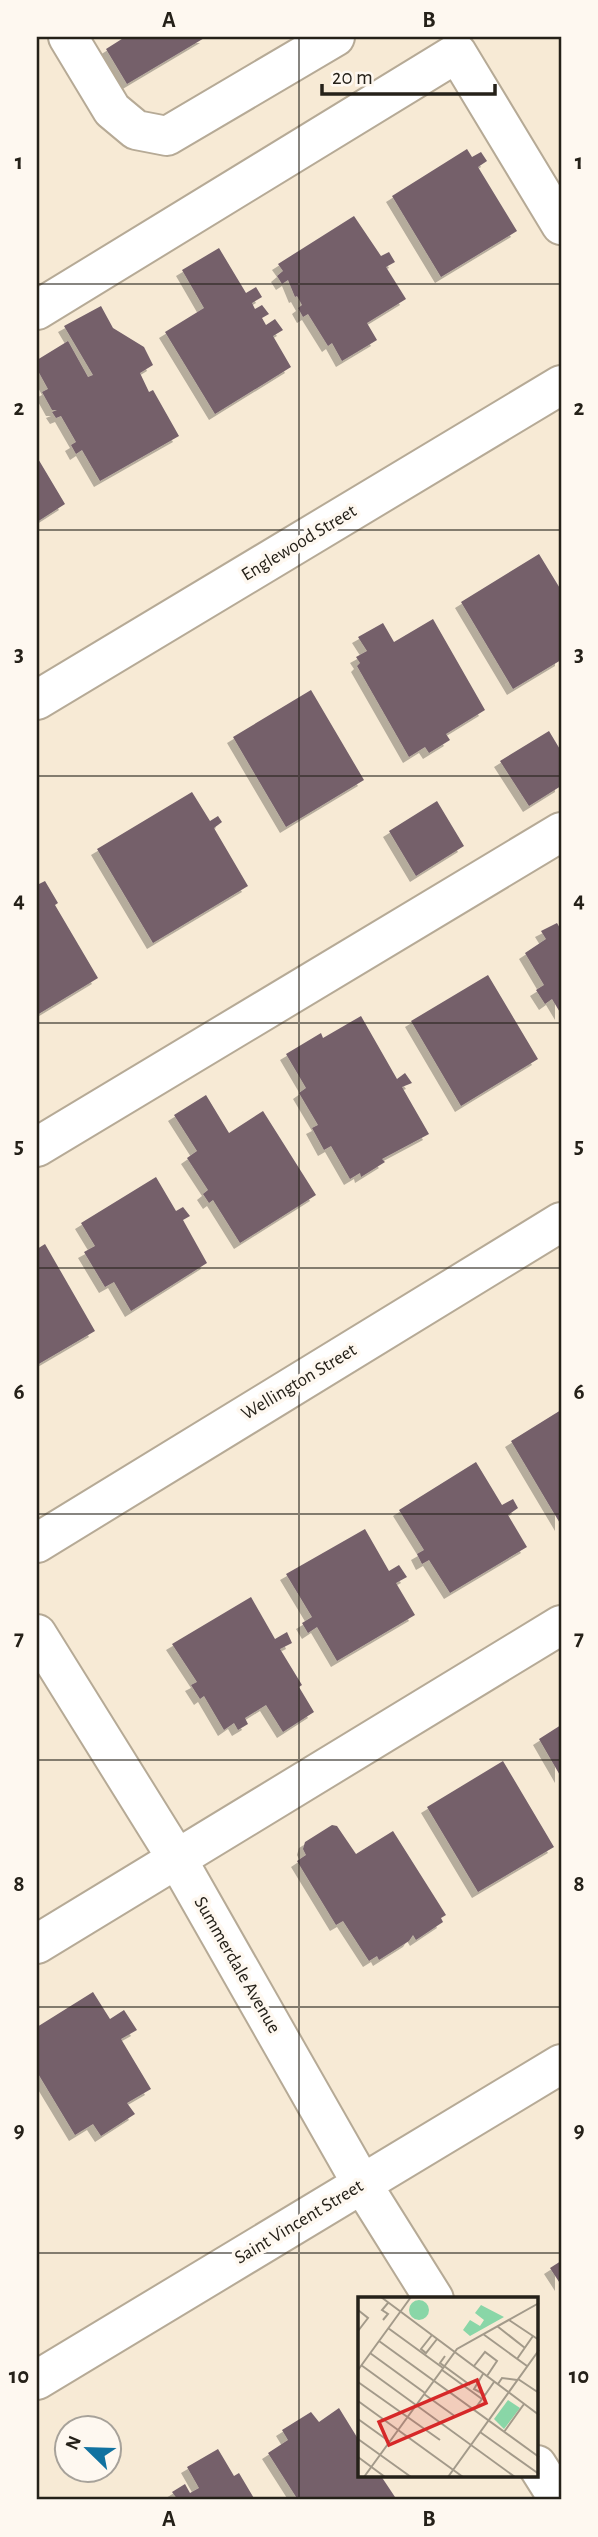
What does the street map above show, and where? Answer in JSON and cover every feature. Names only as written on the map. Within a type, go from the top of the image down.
[{"type":"street","points":[[68,37],[112,110],[136,130],[167,136],[335,37]]},
{"type":"street","points":[[37,310],[457,53],[561,225]]},
{"type":"street","name":"Englewood Street","points":[[37,700],[561,385]]},
{"type":"street","points":[[37,1147],[561,832]]},
{"type":"street","name":"Wellington Street","points":[[37,1543],[561,1222]]},
{"type":"street","points":[[37,1944],[561,1625]]},
{"type":"street","name":"Summerdale Avenue","points":[[37,1634],[177,1859],[362,2184],[433,2297]]},
{"type":"street","name":"Saint Vincent Street","points":[[37,2380],[561,2064]]},
{"type":"building","points":[[125,37],[206,37],[127,84],[106,49]]},
{"type":"building","points":[[467,149],[472,157],[481,152],[487,161],[478,167],[517,231],[441,277],[392,196]]},
{"type":"building","points":[[354,216],[381,256],[389,252],[395,262],[386,267],[406,299],[367,323],[377,340],[342,361],[332,343],[328,346],[308,314],[303,317],[298,308],[302,305],[297,296],[295,297],[288,280],[282,284],[277,276],[283,271],[278,264]]},
{"type":"building","points":[[219,248],[246,293],[256,287],[262,297],[252,303],[255,309],[262,305],[269,314],[262,318],[266,325],[275,319],[283,330],[273,336],[291,367],[215,414],[165,332],[204,308],[182,270]]},
{"type":"building","points":[[101,306],[113,328],[144,347],[153,365],[140,373],[149,392],[153,390],[179,436],[100,481],[82,450],[76,454],[71,445],[76,442],[61,416],[56,418],[52,412],[57,410],[52,410],[42,392],[48,389],[37,369],[37,360],[68,341],[88,377],[93,375],[64,326]]},
{"type":"building","points":[[37,457],[65,504],[37,522]]},
{"type":"building","points":[[539,554],[561,590],[561,660],[513,689],[461,602]]},
{"type":"building","points":[[433,619],[485,710],[446,734],[450,740],[429,753],[425,747],[409,757],[357,666],[360,663],[356,657],[367,651],[358,637],[383,623],[394,642]]},
{"type":"building","points":[[311,690],[364,780],[286,827],[233,737]]},
{"type":"building","points":[[549,731],[561,751],[561,786],[529,806],[500,761]]},
{"type":"building","points":[[192,792],[210,821],[218,816],[222,822],[214,828],[248,886],[153,943],[97,849]]},
{"type":"building","points":[[437,801],[464,846],[416,876],[389,831]]},
{"type":"building","points":[[45,881],[58,903],[55,905],[98,978],[37,1015],[37,885]]},
{"type":"building","points":[[557,923],[561,930],[561,1014],[552,999],[545,1004],[536,990],[544,985],[525,953],[546,939],[541,931]]},
{"type":"building","points":[[488,975],[538,1059],[461,1106],[411,1021]]},
{"type":"building","points":[[361,1016],[397,1079],[405,1073],[412,1083],[402,1087],[429,1134],[382,1159],[385,1162],[361,1177],[360,1173],[350,1179],[331,1146],[324,1150],[312,1128],[318,1125],[299,1093],[306,1088],[286,1054],[321,1033],[323,1038]]},
{"type":"building","points":[[206,1095],[229,1133],[263,1111],[316,1195],[240,1243],[213,1200],[209,1203],[203,1194],[208,1190],[187,1158],[197,1151],[174,1115]]},
{"type":"building","points":[[156,1177],[176,1211],[183,1207],[190,1216],[183,1220],[207,1263],[131,1311],[114,1282],[105,1287],[84,1252],[95,1246],[81,1223]]},
{"type":"building","points":[[45,1244],[95,1331],[37,1365],[37,1249]]},
{"type":"building","points":[[561,1410],[561,1525],[511,1441]]},
{"type":"building","points":[[476,1462],[502,1505],[513,1499],[518,1508],[508,1515],[527,1547],[450,1593],[429,1560],[422,1564],[417,1554],[424,1550],[399,1510]]},
{"type":"building","points":[[365,1529],[389,1571],[399,1565],[407,1577],[396,1583],[415,1615],[337,1661],[317,1627],[308,1633],[302,1623],[312,1617],[286,1574]]},
{"type":"building","points":[[251,1597],[275,1639],[287,1632],[292,1643],[280,1649],[302,1685],[299,1687],[314,1712],[283,1732],[266,1705],[245,1718],[248,1724],[238,1730],[234,1723],[224,1730],[204,1696],[200,1699],[191,1685],[197,1682],[172,1644]]},
{"type":"building","points":[[561,1725],[561,1777],[539,1739]]},
{"type":"building","points":[[503,1761],[554,1847],[478,1892],[427,1807]]},
{"type":"building","points":[[332,1825],[337,1826],[356,1854],[393,1831],[446,1915],[441,1918],[443,1922],[416,1940],[413,1935],[409,1941],[379,1960],[377,1956],[369,1961],[343,1921],[336,1925],[297,1861],[306,1855],[303,1849],[305,1842]]},
{"type":"building","points":[[93,1992],[110,2019],[124,2010],[137,2030],[121,2039],[151,2089],[127,2103],[135,2114],[101,2136],[93,2124],[75,2135],[37,2072],[37,2027]]},
{"type":"building","points":[[561,2261],[561,2285],[550,2268]]},
{"type":"building","points":[[339,2408],[358,2439],[358,2478],[382,2478],[397,2500],[298,2500],[268,2453],[288,2440],[282,2430],[311,2412],[319,2422]]},
{"type":"building","points":[[218,2449],[234,2476],[239,2473],[255,2500],[178,2500],[172,2492],[185,2484],[190,2493],[199,2488],[187,2467]]}]
